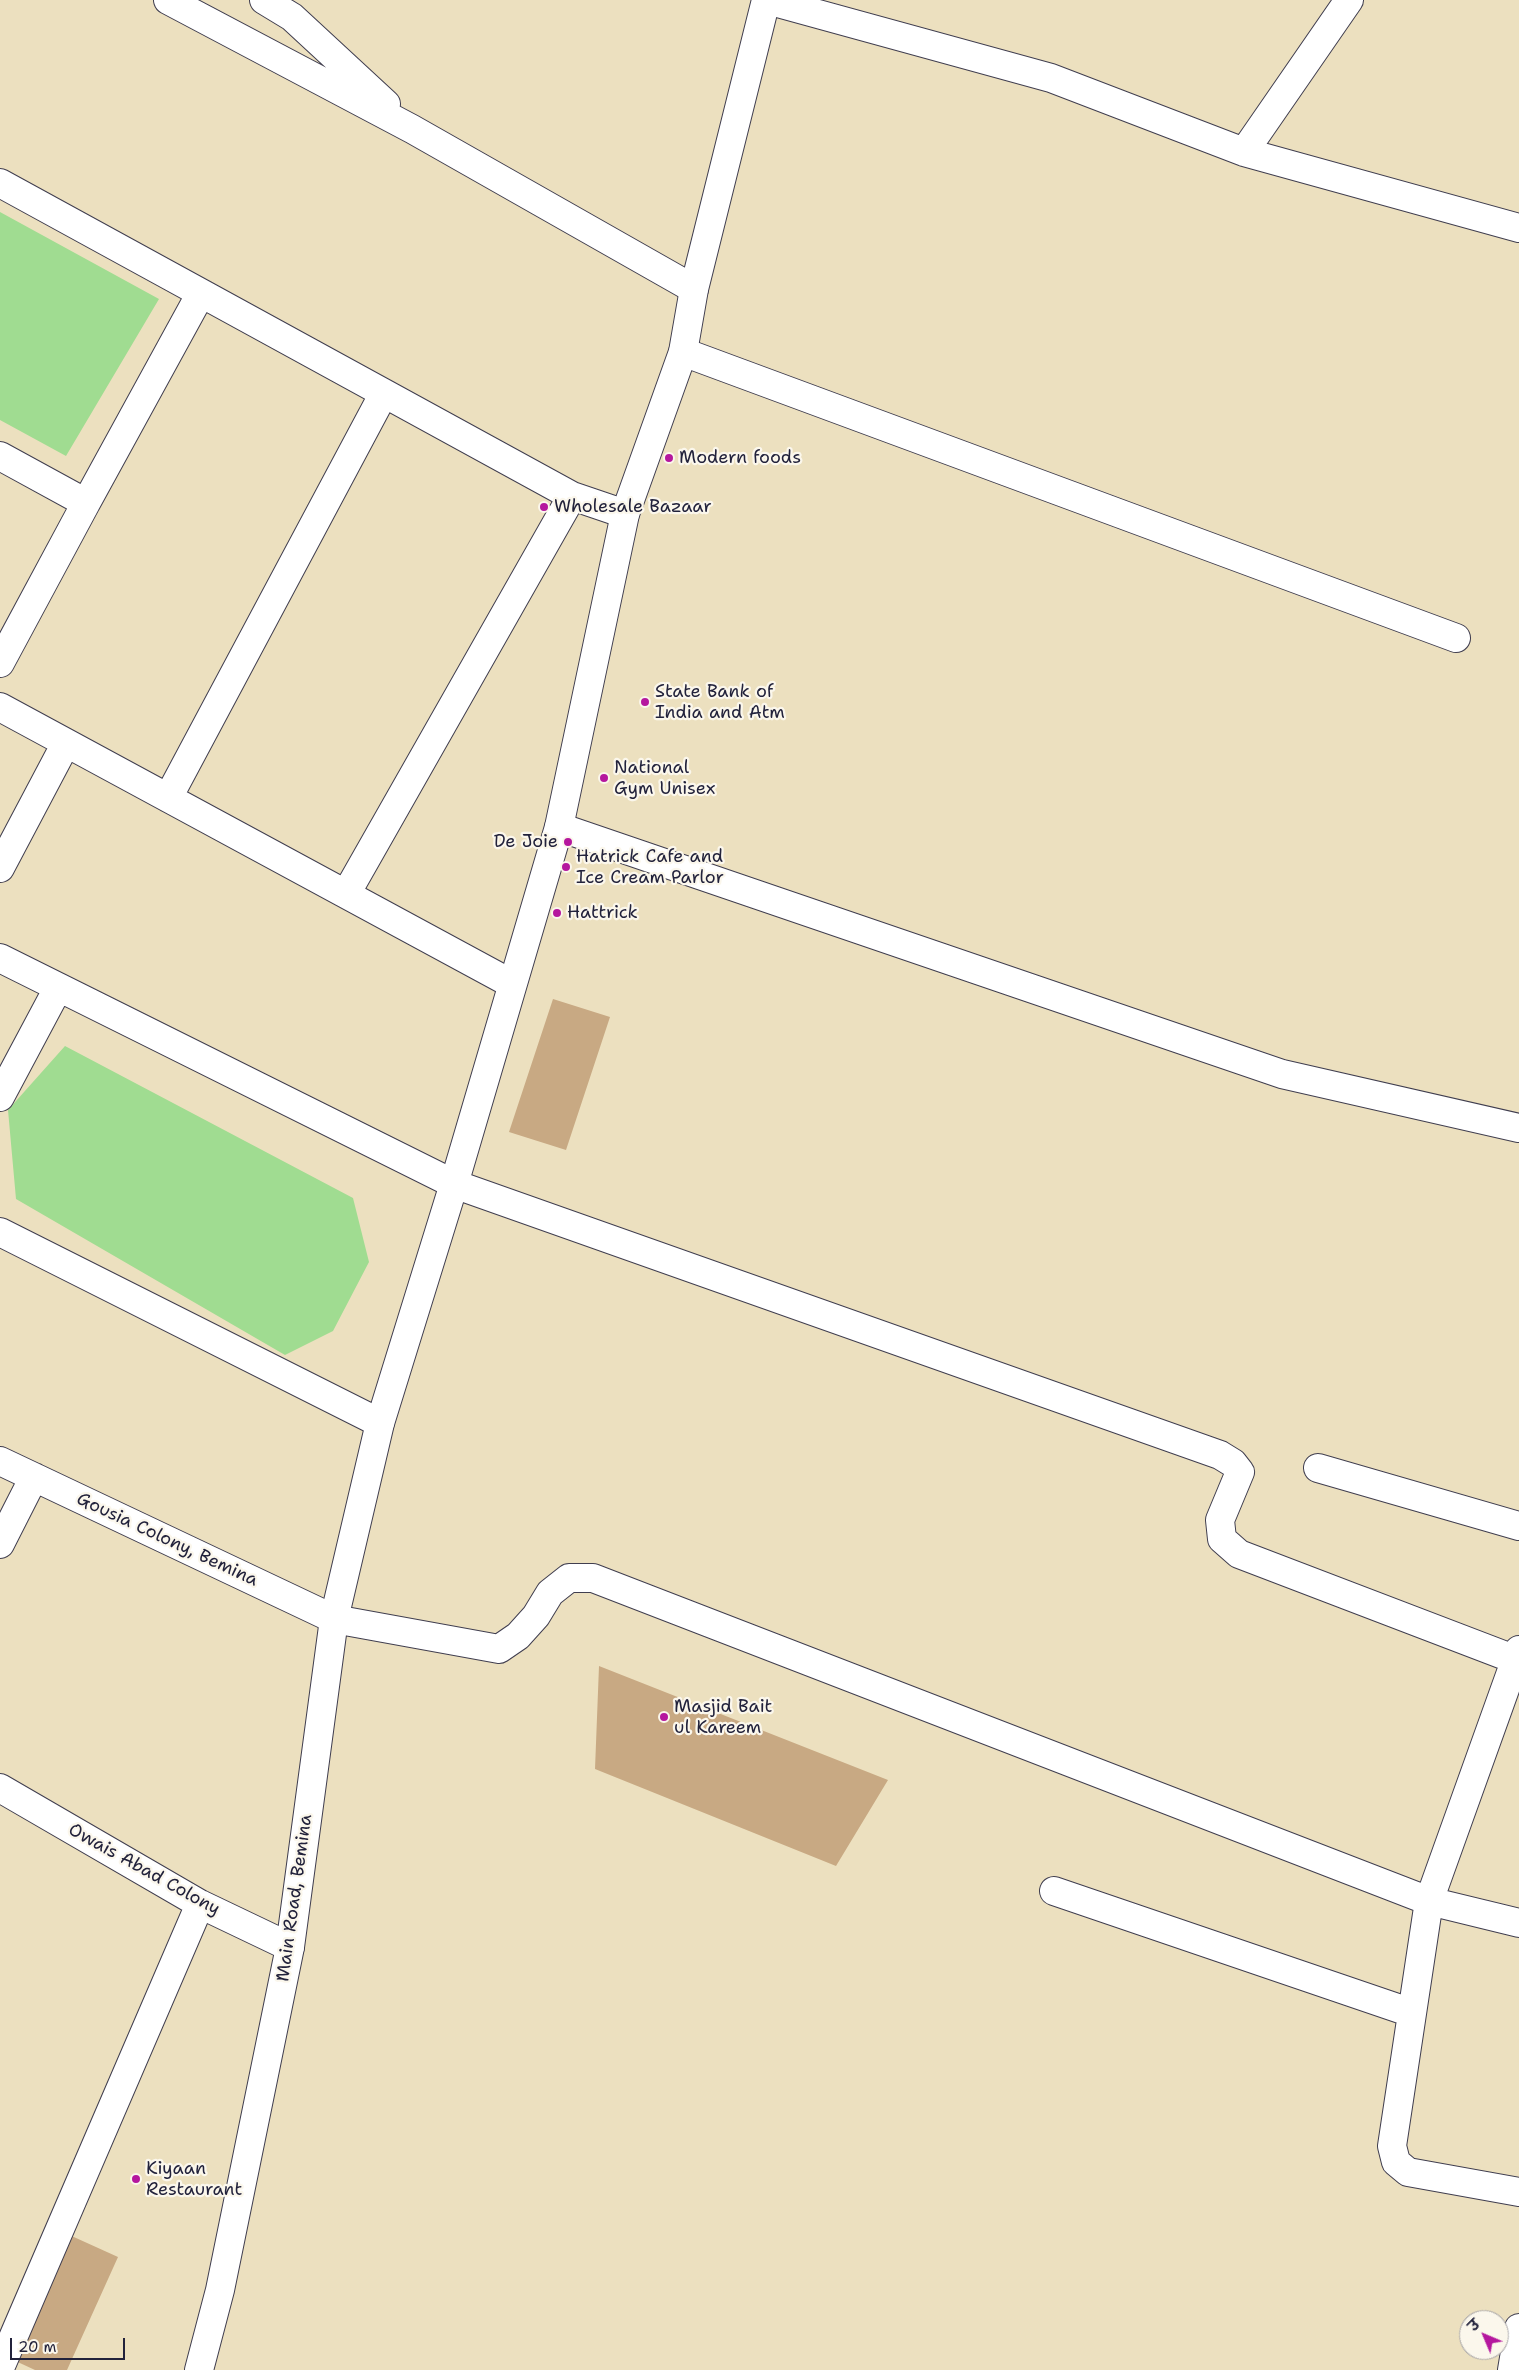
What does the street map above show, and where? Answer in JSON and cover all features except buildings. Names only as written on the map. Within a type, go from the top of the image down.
[{"type":"street","points":[[168,0],[412,129],[694,289]]},
{"type":"street","points":[[264,0],[292,17],[412,129]]},
{"type":"street","points":[[767,0],[1051,78],[1244,152],[1519,228]]},
{"type":"street","name":"Main Road, Bemina","points":[[199,2370],[220,2290],[290,1948],[334,1620],[380,1423],[454,1184],[560,827],[625,514],[683,352],[694,289],[767,0]]},
{"type":"street","points":[[1244,152],[1349,0]]},
{"type":"street","points":[[0,183],[572,496],[625,514]]},
{"type":"street","points":[[0,663],[201,293]]},
{"type":"street","points":[[683,352],[1456,638]]},
{"type":"street","points":[[168,798],[384,393]]},
{"type":"street","points":[[0,456],[86,503]]},
{"type":"street","points":[[346,894],[572,496]]},
{"type":"street","points":[[0,707],[512,984]]},
{"type":"street","points":[[0,868],[66,743]]},
{"type":"street","points":[[560,827],[1282,1074],[1519,1128]]},
{"type":"street","points":[[0,958],[454,1184],[1220,1455],[1233,1463],[1240,1472],[1220,1520],[1222,1539],[1239,1554],[1518,1657],[1429,1901],[1392,2146],[1396,2162],[1408,2172],[1519,2192]]},
{"type":"street","points":[[0,1096],[58,988]]},
{"type":"street","points":[[0,1232],[380,1423]]},
{"type":"street","name":"Gousia Colony, Bemina","points":[[0,1461],[334,1620],[498,1649],[518,1636],[536,1616],[550,1593],[569,1578],[593,1578],[1429,1901],[1519,1922]]},
{"type":"street","points":[[1318,1468],[1519,1526]]},
{"type":"street","points":[[0,1544],[34,1477]]},
{"type":"street","name":"Owais Abad Colony","points":[[0,1788],[200,1904],[290,1948]]},
{"type":"street","points":[[1054,1890],[1412,2013]]},
{"type":"street","points":[[0,2368],[6,2340],[200,1904]]},
{"type":"street","points":[[1512,2370],[1519,2328]]},
{"type":"green space","points":[[0,212],[159,299],[66,456],[0,420]]},
{"type":"green space","points":[[65,1046],[353,1198],[369,1262],[333,1331],[285,1355],[16,1199],[8,1110]]},
{"type":"place","name":"Modern foods","points":[[669,458]]},
{"type":"place","name":"Wholesale Bazaar","points":[[544,507]]},
{"type":"place","name":"State Bank of India and Atm","points":[[645,702]]},
{"type":"place","name":"National Gym Unisex","points":[[604,778]]},
{"type":"place","name":"De Joie","points":[[568,842]]},
{"type":"place","name":"Hatrick Cafe and Ice Cream Parlor","points":[[566,867]]},
{"type":"place","name":"Hattrick","points":[[557,913]]},
{"type":"place","name":"Masjid Bait ul Kareem","points":[[664,1717]]},
{"type":"place","name":"Kiyaan Restaurant","points":[[136,2179]]}]
